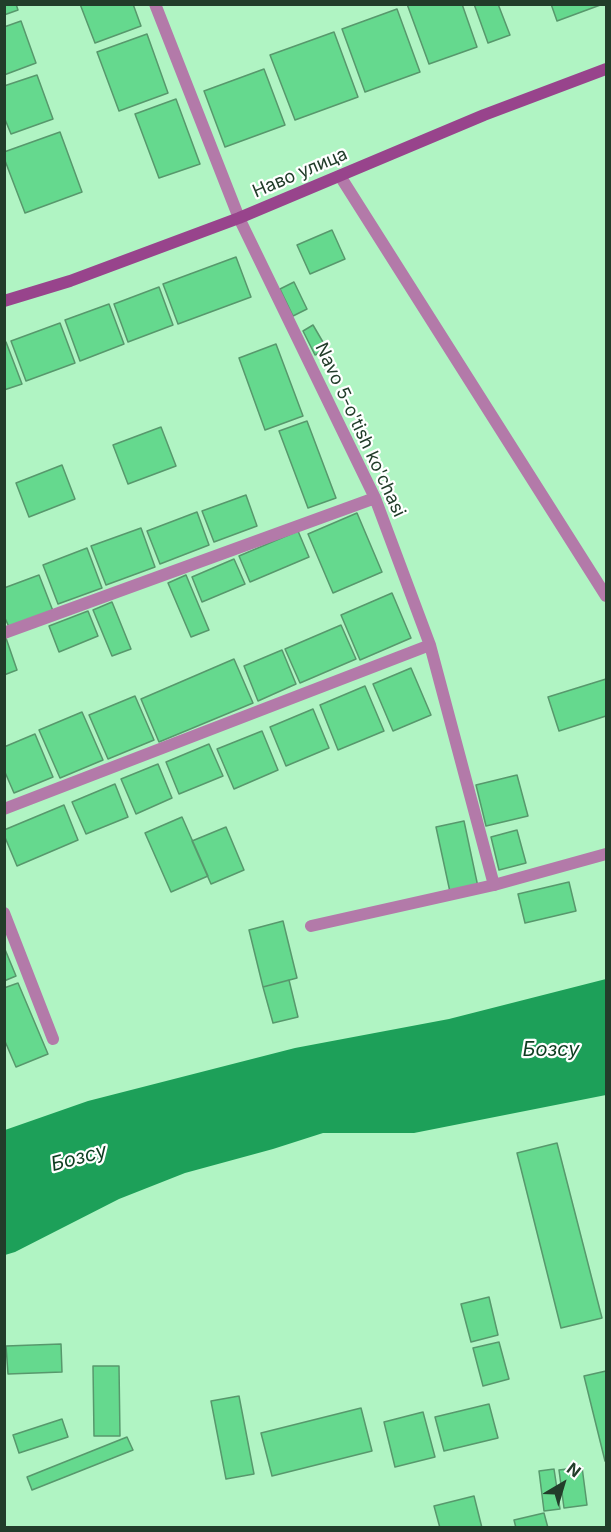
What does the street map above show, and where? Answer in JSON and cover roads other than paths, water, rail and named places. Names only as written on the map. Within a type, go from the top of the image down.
[{"type":"street","name":"Navo 5-o'tish ko'chasi","points":[[155,4],[239,218],[375,498],[430,645],[494,885]]},
{"type":"street","name":"Наво улица","points":[[4,301],[70,281],[239,218],[484,115],[606,69]]},
{"type":"street","points":[[340,176],[606,596]]},
{"type":"street","points":[[4,633],[375,498]]},
{"type":"street","points":[[4,809],[430,645]]},
{"type":"street","points":[[311,926],[494,885],[606,854]]},
{"type":"street","points":[[4,914],[53,1039]]},
{"type":"water","name":"Бозсу","points":[[606,979],[606,1095],[414,1133],[323,1133],[185,1173],[119,1199],[5,1255],[5,1130],[88,1101],[295,1048],[449,1019]]}]
